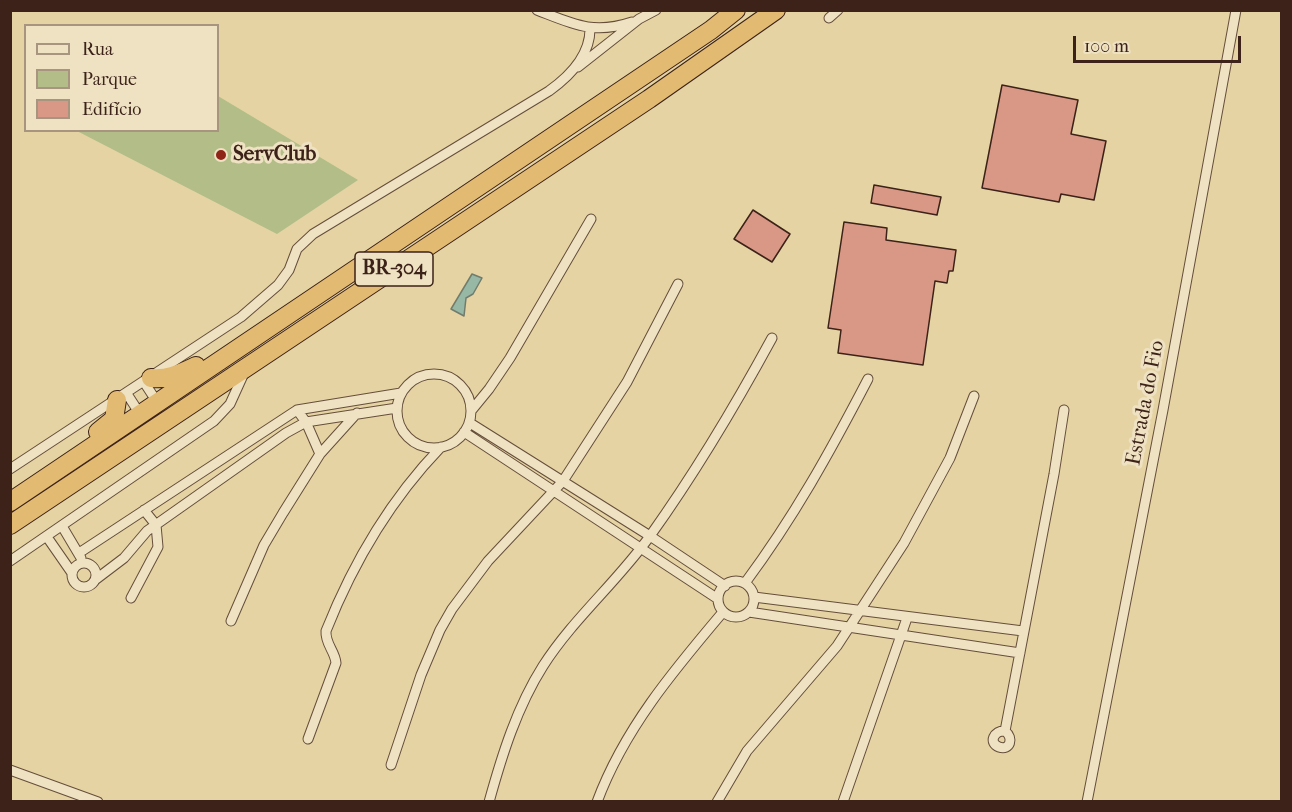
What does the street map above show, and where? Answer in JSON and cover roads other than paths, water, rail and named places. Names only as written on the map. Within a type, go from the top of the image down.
[{"type":"highway","name":"BR-304","points":[[10,502],[711,30],[736,10]]},
{"type":"highway","name":"BR-304","points":[[10,525],[649,99],[776,10]]},
{"type":"highway","points":[[148,380],[164,378],[207,363],[219,362]]},
{"type":"highway","points":[[34,487],[41,475],[53,463],[112,422],[122,397]]},
{"type":"street","points":[[537,10],[590,28],[618,26],[656,10]]},
{"type":"street","points":[[829,18],[838,10]]},
{"type":"street","name":"Estrada do Fio","points":[[1087,801],[1163,410],[1236,10]]},
{"type":"street","points":[[10,469],[241,317],[286,276],[297,249],[313,234],[534,102],[639,19]]},
{"type":"street","points":[[569,74],[583,55],[588,44],[590,28]]},
{"type":"street","points":[[471,411],[510,358],[591,219]]},
{"type":"street","points":[[391,765],[421,675],[453,609],[488,561],[563,481],[627,382],[678,284]]},
{"type":"street","points":[[489,801],[518,715],[543,666],[579,619],[650,536],[711,443],[772,338]]},
{"type":"street","points":[[10,561],[214,421],[230,404],[247,367]]},
{"type":"street","points":[[426,374],[438,374],[450,377],[460,384],[467,394],[471,411],[470,423],[456,440],[441,447],[424,447],[413,441],[401,427],[397,408],[401,393],[406,386],[426,374]]},
{"type":"street","points":[[745,583],[778,539],[812,484],[868,379]]},
{"type":"street","points":[[148,380],[157,402]]},
{"type":"street","points":[[79,553],[297,410],[401,393]]},
{"type":"street","points":[[717,801],[747,751],[817,671],[850,627],[904,543],[950,458],[974,396]]},
{"type":"street","points":[[122,397],[140,414]]},
{"type":"street","points":[[47,537],[72,573],[74,583],[79,586],[90,586],[124,558],[140,537],[286,433],[306,422],[397,408]]},
{"type":"street","points":[[297,410],[306,422],[320,454]]},
{"type":"street","points":[[1005,731],[1064,410]]},
{"type":"street","points":[[231,621],[264,545],[320,454],[357,413]]},
{"type":"street","points":[[470,423],[725,586]]},
{"type":"street","points":[[464,432],[718,599]]},
{"type":"street","points":[[308,738],[336,663],[325,637],[341,595],[370,539],[388,512],[441,447]]},
{"type":"street","points":[[131,598],[158,548],[156,525],[144,510]]},
{"type":"street","points":[[62,526],[84,562],[94,568],[95,580]]},
{"type":"street","points":[[72,573],[74,567],[84,562]]},
{"type":"street","points":[[749,612],[754,597],[753,592],[745,583],[732,582],[719,593],[718,599],[723,612],[736,617],[749,612],[1020,653]]},
{"type":"street","points":[[754,597],[1023,631]]},
{"type":"street","points":[[597,801],[618,754],[642,713],[723,612]]},
{"type":"street","points":[[843,801],[907,618]]},
{"type":"street","points":[[10,770],[98,801]]},
{"type":"place","name":"ServClub","points":[[221,155]]}]
